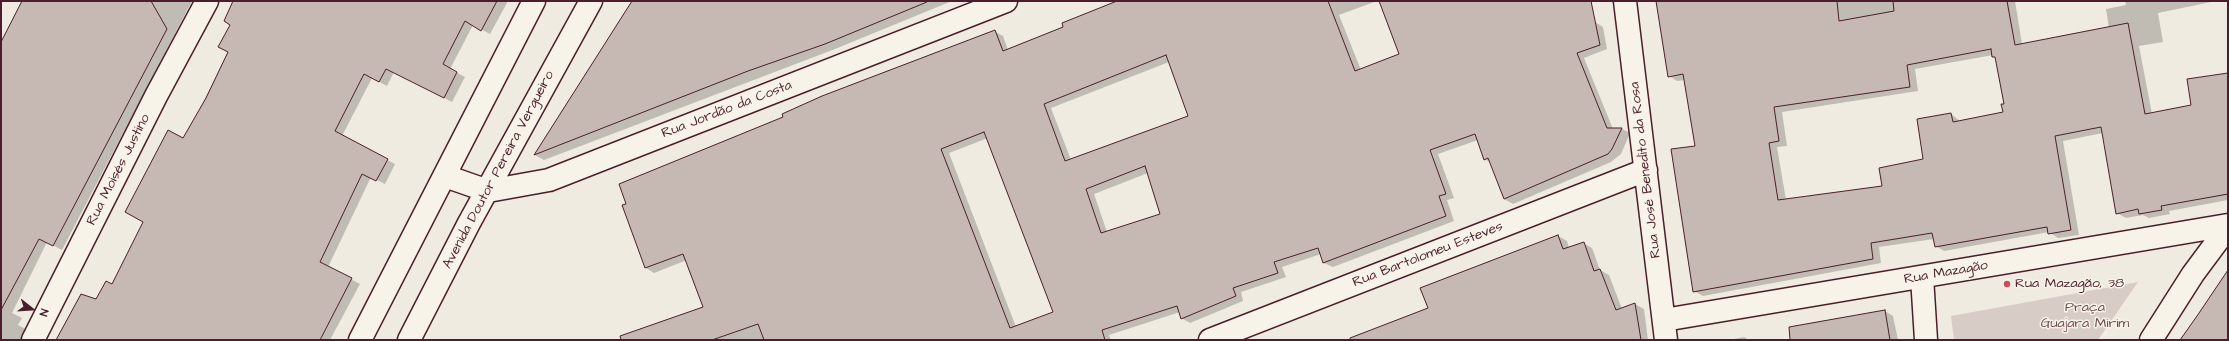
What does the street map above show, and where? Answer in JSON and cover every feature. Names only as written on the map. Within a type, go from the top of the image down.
[{"type":"street","name":"Rua Moisés Justino","points":[[33,340],[156,96],[207,1]]},
{"type":"street","points":[[360,340],[534,1]]},
{"type":"street","name":"Avenida Doutor Pereira Vergueiro","points":[[409,340],[469,223],[488,191],[591,1]]},
{"type":"street","name":"Rua Jordão da Costa","points":[[444,176],[488,191],[549,180],[1006,1]]},
{"type":"street","name":"Rua José Benedito da Rosa","points":[[1625,1],[1665,330]]},
{"type":"street","name":"Rua Bartolomeu Esteves","points":[[1210,340],[1646,170]]},
{"type":"street","points":[[2151,340],[2193,274],[2228,226]]},
{"type":"street","name":"Rua Mazagão","points":[[1665,330],[1922,277],[2228,226]]},
{"type":"street","points":[[1922,277],[1926,340]]},
{"type":"green space","name":"Praça Guajara Mirim","points":[[2138,282],[2098,340],[1954,340],[1951,316]]},
{"type":"building","points":[[22,1],[151,1],[167,29],[53,246],[39,239],[1,310],[1,42]]},
{"type":"building","points":[[233,1],[497,1],[481,31],[465,21],[443,64],[457,72],[444,98],[386,69],[379,82],[364,74],[335,131],[388,159],[376,181],[362,174],[320,262],[352,278],[320,340],[56,340],[81,294],[96,299],[106,281],[112,284],[143,222],[125,212],[168,130],[183,138],[206,98],[228,52],[218,47],[230,25],[224,21]]},
{"type":"building","points":[[632,1],[927,2],[825,44],[748,71],[534,155]]},
{"type":"building","points":[[1117,1],[1328,1],[1355,71],[1399,54],[1379,1],[1591,1],[1600,45],[1577,53],[1607,128],[1622,128],[1608,154],[1504,199],[1488,158],[1484,160],[1475,134],[1430,150],[1446,194],[1439,196],[1446,216],[1323,263],[1318,248],[1274,262],[1278,273],[1233,288],[1236,296],[1181,319],[1177,306],[1102,330],[1105,340],[764,340],[758,324],[712,340],[621,340],[620,336],[703,307],[683,254],[645,268],[622,205],[626,204],[619,184],[783,117],[782,114],[822,96],[995,30],[1003,51],[1063,27],[1062,23]],"holes":[[[1166,55],[1188,116],[1065,161],[1044,104]],[[984,132],[1053,312],[1010,328],[941,149]],[[1145,166],[1160,214],[1101,233],[1086,189]]]},
{"type":"building","points":[[1656,1],[1837,1],[1839,21],[1894,11],[1893,1],[2007,1],[2015,45],[2128,23],[2145,114],[2191,105],[2187,79],[2228,73],[2228,194],[2161,206],[2162,210],[2139,214],[2138,209],[2116,214],[2101,127],[2055,136],[2071,230],[2048,234],[2047,227],[1935,247],[1932,233],[1871,243],[1873,259],[1693,292],[1671,149],[1695,146],[1683,74],[1668,77]],"holes":[[[1991,49],[1992,57],[1995,57],[2004,104],[2001,104],[2003,112],[1953,122],[1951,113],[1917,119],[1923,159],[1879,168],[1882,186],[1778,200],[1769,143],[1779,141],[1774,107],[1910,87],[1907,65]]]},
{"type":"building","points":[[1558,235],[1563,249],[1584,242],[1594,271],[1600,269],[1616,310],[1635,303],[1641,340],[1350,340],[1350,338],[1428,308],[1420,288]]},
{"type":"building","points":[[2228,270],[2228,340],[2180,340],[2197,316]]},
{"type":"building","points":[[1885,310],[1890,340],[1790,340],[1789,327]]},
{"type":"place","name":"Rua Mazagão, 38","points":[[2007,284]]}]
